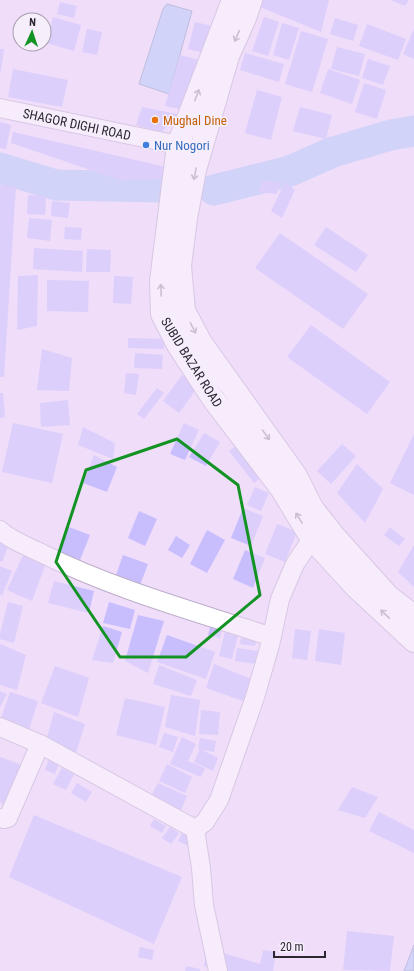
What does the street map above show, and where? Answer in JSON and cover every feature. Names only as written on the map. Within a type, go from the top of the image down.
[{"type":"main road","name":"SUBID BAZAR ROAD","points":[[233,0],[178,144],[161,281],[162,314],[178,345],[214,400],[281,488],[318,530],[356,587],[414,641]]},
{"type":"main road","name":"SUBID BAZAR ROAD","points":[[251,0],[245,18],[228,56],[200,151],[186,218],[180,266],[184,311],[201,343],[296,476],[312,508],[318,530]]},
{"type":"main road","name":"SUBID BAZAR ROAD","points":[[318,530],[334,536],[389,597],[414,616]]},
{"type":"street","name":"SHAGOR DIGHI ROAD","points":[[0,108],[178,144],[200,151]]},
{"type":"street","points":[[0,530],[50,557],[94,577],[140,595],[272,637]]},
{"type":"street","points":[[195,829],[205,822],[219,800],[255,697],[272,637],[280,600],[295,564],[318,530]]},
{"type":"street","points":[[0,727],[40,744],[195,829]]},
{"type":"street","points":[[0,818],[4,820],[8,818],[40,744]]},
{"type":"street","points":[[195,829],[201,868],[204,905],[218,971]]},
{"type":"highlighted area","points":[[177,439],[238,485],[260,595],[186,657],[120,657],[56,562],[86,470]]},
{"type":"water","points":[[167,4],[192,11],[169,94],[139,84],[163,9]]},
{"type":"water","points":[[414,945],[414,971],[404,971]]},
{"type":"building","points":[[262,0],[329,0],[321,32],[260,7]]},
{"type":"building","points":[[390,0],[409,0],[405,6]]},
{"type":"building","points":[[60,2],[77,6],[74,18],[57,14]]},
{"type":"building","points":[[53,17],[81,25],[74,51],[52,45]]},
{"type":"building","points":[[264,17],[279,22],[268,56],[252,51]]},
{"type":"building","points":[[335,18],[358,25],[353,41],[330,34]]},
{"type":"building","points":[[195,22],[212,26],[204,53],[188,49]]},
{"type":"building","points":[[282,23],[299,28],[289,60],[273,55]]},
{"type":"building","points":[[367,24],[406,39],[398,60],[359,46]]},
{"type":"building","points":[[87,29],[102,32],[97,55],[82,52]]},
{"type":"building","points":[[414,29],[414,59],[403,54]]},
{"type":"building","points":[[301,31],[328,39],[312,92],[285,84]]},
{"type":"building","points":[[337,47],[365,54],[359,76],[331,69]]},
{"type":"building","points":[[0,49],[4,49],[1,71],[0,71]]},
{"type":"building","points":[[245,53],[284,64],[279,82],[240,70]]},
{"type":"building","points":[[180,55],[199,60],[184,110],[165,106]]},
{"type":"building","points":[[368,59],[390,66],[383,85],[362,78]]},
{"type":"building","points":[[13,69],[68,80],[62,107],[8,97]]},
{"type":"building","points":[[328,69],[360,80],[352,104],[320,93]]},
{"type":"building","points":[[364,83],[386,90],[377,119],[355,112]]},
{"type":"building","points":[[257,90],[282,97],[271,140],[245,133]]},
{"type":"building","name":"Mughal Dine","points":[[142,107],[177,114],[161,133],[136,125]]},
{"type":"building","points":[[300,107],[332,115],[326,139],[293,131]]},
{"type":"building","points":[[0,122],[11,125],[6,149],[0,148]]},
{"type":"building","points":[[13,132],[166,167],[163,179],[120,180],[11,143]]},
{"type":"building","points":[[263,181],[281,182],[277,194],[258,192]]},
{"type":"building","points":[[285,182],[295,190],[282,218],[271,211]]},
{"type":"building","points":[[0,185],[16,186],[4,377],[0,377]]},
{"type":"building","points":[[28,195],[46,196],[45,215],[27,214]]},
{"type":"building","points":[[52,201],[70,203],[68,218],[51,216]]},
{"type":"building","points":[[29,218],[52,220],[50,241],[27,238]]},
{"type":"building","points":[[65,227],[82,228],[81,240],[64,239]]},
{"type":"building","points":[[326,227],[368,255],[356,272],[314,245]]},
{"type":"building","points":[[280,233],[368,294],[343,329],[255,268]]},
{"type":"building","points":[[34,248],[83,251],[82,272],[33,269]]},
{"type":"building","points":[[87,249],[111,250],[110,272],[86,272]]},
{"type":"building","points":[[38,275],[37,326],[17,330],[18,276]]},
{"type":"building","points":[[114,276],[133,277],[131,304],[113,303]]},
{"type":"building","points":[[47,280],[89,281],[88,312],[47,311]]},
{"type":"building","points":[[311,325],[390,382],[367,414],[287,357]]},
{"type":"building","points":[[128,338],[164,339],[164,349],[128,348]]},
{"type":"building","points":[[42,349],[72,358],[69,391],[37,390]]},
{"type":"building","points":[[135,353],[163,355],[162,369],[134,368]]},
{"type":"building","points":[[126,373],[139,374],[136,395],[124,393]]},
{"type":"building","points":[[182,375],[198,387],[179,413],[163,401]]},
{"type":"building","points":[[157,388],[164,393],[144,419],[137,414]]},
{"type":"building","points":[[0,393],[3,393],[5,417],[0,418]]},
{"type":"building","points":[[68,400],[70,425],[41,427],[40,403]]},
{"type":"building","points":[[13,423],[63,434],[52,483],[2,472]]},
{"type":"building","points":[[184,423],[199,430],[185,460],[170,454]]},
{"type":"building","points":[[83,427],[115,443],[113,459],[78,445]]},
{"type":"building","points":[[204,433],[220,442],[206,466],[189,457]]},
{"type":"building","points":[[414,434],[414,495],[390,483]]},
{"type":"building","points":[[240,443],[264,475],[254,483],[229,451]]},
{"type":"building","points":[[342,444],[356,456],[331,484],[317,471]]},
{"type":"building","points":[[94,455],[117,467],[107,492],[83,483]]},
{"type":"building","points":[[357,464],[383,489],[365,523],[337,493]]},
{"type":"building","points":[[255,487],[269,493],[261,511],[247,505]]},
{"type":"building","points":[[243,508],[263,516],[251,546],[231,538]]},
{"type":"building","points":[[139,511],[157,519],[145,546],[128,538]]},
{"type":"building","points":[[277,524],[297,532],[285,562],[265,554]]},
{"type":"building","points":[[69,527],[90,535],[80,560],[58,551]]},
{"type":"building","points":[[390,527],[405,539],[399,546],[384,535]]},
{"type":"building","points":[[207,530],[225,540],[207,573],[190,564]]},
{"type":"building","points":[[0,534],[11,540],[2,562],[0,561]]},
{"type":"building","points":[[176,536],[190,545],[182,558],[168,550]]},
{"type":"building","points":[[414,545],[414,587],[398,572]]},
{"type":"building","points":[[245,550],[265,558],[253,588],[233,579]]},
{"type":"building","points":[[24,553],[46,563],[32,601],[7,590]]},
{"type":"building","points":[[123,555],[148,564],[140,585],[116,575]]},
{"type":"building","points":[[0,566],[12,571],[2,596],[0,594]]},
{"type":"building","points":[[54,581],[94,591],[89,613],[48,603]]},
{"type":"building","points":[[8,602],[23,606],[14,643],[0,639]]},
{"type":"building","points":[[109,602],[135,610],[130,629],[103,623]]},
{"type":"building","points":[[138,615],[164,621],[148,673],[125,661]]},
{"type":"building","points":[[211,623],[223,626],[220,638],[208,635]]},
{"type":"building","points":[[103,626],[122,632],[113,663],[92,660]]},
{"type":"building","points":[[226,628],[239,631],[232,659],[219,656]]},
{"type":"building","points":[[295,629],[311,631],[307,660],[292,658]]},
{"type":"building","points":[[319,629],[345,633],[341,665],[315,661]]},
{"type":"building","points":[[242,632],[258,635],[255,646],[240,644]]},
{"type":"building","points":[[167,635],[215,652],[206,679],[157,662]]},
{"type":"building","points":[[0,644],[26,655],[17,690],[0,685]]},
{"type":"building","points":[[237,648],[258,651],[256,664],[235,661]]},
{"type":"building","points":[[214,664],[251,679],[243,701],[206,688]]},
{"type":"building","points":[[159,665],[197,680],[191,696],[153,684]]},
{"type":"building","points":[[55,666],[89,678],[78,717],[41,703]]},
{"type":"building","points":[[0,691],[7,694],[0,707]]},
{"type":"building","points":[[10,692],[38,701],[29,730],[0,721]]},
{"type":"building","points":[[171,695],[200,700],[195,736],[165,727]]},
{"type":"building","points":[[125,698],[165,707],[156,745],[116,735]]},
{"type":"building","points":[[201,710],[220,712],[218,735],[199,734]]},
{"type":"building","points":[[54,712],[85,724],[75,756],[45,744]]},
{"type":"building","points":[[164,733],[178,737],[173,752],[159,747]]},
{"type":"building","points":[[182,737],[196,744],[188,761],[205,768],[201,777],[170,764]]},
{"type":"building","points":[[200,738],[216,741],[214,752],[198,749]]},
{"type":"building","points":[[200,749],[218,758],[213,771],[194,762]]},
{"type":"building","points":[[0,757],[25,766],[7,808],[0,802]]},
{"type":"building","points":[[49,759],[59,764],[55,774],[45,770]]},
{"type":"building","points":[[167,764],[192,777],[185,793],[159,781]]},
{"type":"building","points":[[62,768],[74,774],[66,790],[53,784]]},
{"type":"building","points":[[77,783],[92,792],[86,802],[71,793]]},
{"type":"building","points":[[158,783],[187,796],[180,812],[150,798]]},
{"type":"building","points":[[352,787],[378,797],[365,818],[338,810]]},
{"type":"building","points":[[379,812],[414,830],[414,853],[369,831]]},
{"type":"building","points":[[34,815],[182,877],[154,944],[9,877]]},
{"type":"building","points":[[154,819],[166,826],[162,833],[150,826]]},
{"type":"building","points":[[170,827],[179,833],[171,844],[162,838]]},
{"type":"building","points":[[182,833],[195,839],[191,847],[178,841]]},
{"type":"building","points":[[347,931],[394,936],[390,971],[343,970]]},
{"type":"building","points":[[140,947],[154,950],[152,960],[138,957]]},
{"type":"building","points":[[207,948],[260,964],[263,950],[276,952],[273,971],[227,971],[204,966]]},
{"type":"building","points":[[186,966],[200,969],[200,971],[185,971]]},
{"type":"waterway","points":[[214,190],[290,171],[333,152],[391,135],[414,131]]},
{"type":"waterway","points":[[0,168],[56,185],[161,187]]},
{"type":"place","name":"Mughal Dine","points":[[155,120]]},
{"type":"place","name":"Nur Nogori","points":[[146,145]]}]
